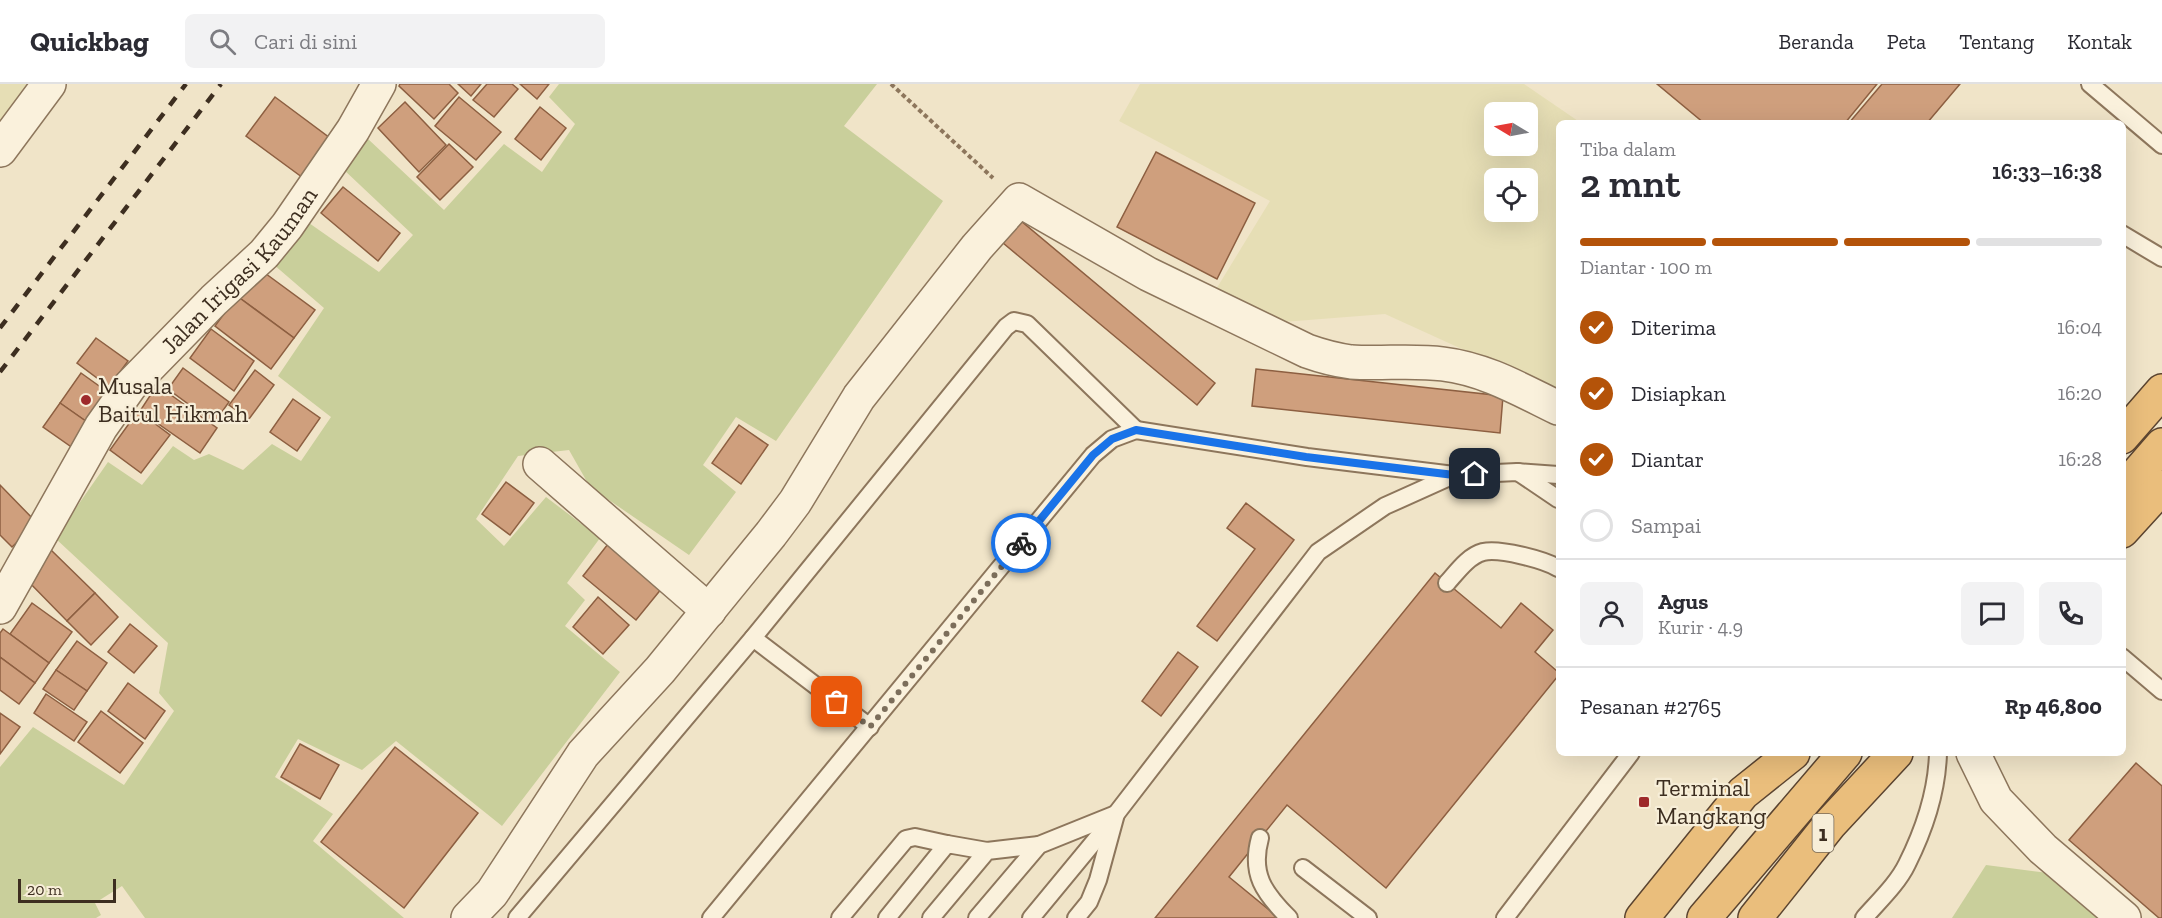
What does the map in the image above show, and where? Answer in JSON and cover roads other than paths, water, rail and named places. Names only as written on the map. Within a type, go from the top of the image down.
[{"type":"highway","points":[[2126,432],[2162,391]]},
{"type":"highway","points":[[2126,486],[2162,445]]},
{"type":"highway","points":[[2126,527],[2162,487]]},
{"type":"highway","points":[[1642,918],[1743,793],[1789,756]]},
{"type":"highway","name":"1","points":[[1704,918],[1842,756]]},
{"type":"highway","name":"1","points":[[1755,918],[1830,824],[1893,756]]},
{"type":"street","points":[[0,150],[49,84]]},
{"type":"street","name":"Jalan Irigasi Kauman","points":[[0,607],[101,428],[130,386],[214,300],[264,254],[287,226],[353,130],[379,84]]},
{"type":"street","points":[[468,918],[492,893],[583,754],[660,670],[795,502],[859,397],[885,362],[977,248],[1019,201],[1148,274],[1306,351],[1350,362],[1428,362],[1460,366],[1500,379],[1556,407]]},
{"type":"street","points":[[540,464],[709,611]]},
{"type":"street","points":[[1974,756],[1996,800],[2043,849],[2124,918]]},
{"type":"lane","points":[[2090,84],[2162,145]]},
{"type":"lane","points":[[2126,236],[2162,258]]},
{"type":"lane","points":[[517,918],[753,638],[1006,327],[1014,321],[1026,324],[1136,430]]},
{"type":"lane","points":[[711,918],[1093,455],[1112,439],[1136,430],[1306,457],[1454,475],[1517,472],[1556,475]]},
{"type":"lane","points":[[1517,472],[1556,498]]},
{"type":"lane","points":[[1031,918],[1116,814],[1318,552],[1385,506],[1454,475]]},
{"type":"lane","points":[[1447,583],[1465,563],[1484,552],[1508,553],[1556,567]]},
{"type":"lane","points":[[753,638],[870,727]]},
{"type":"lane","points":[[2126,661],[2162,693]]},
{"type":"lane","points":[[1505,918],[1629,756]]},
{"type":"lane","points":[[1864,918],[1907,865],[1928,811],[1938,771],[1938,756]]},
{"type":"lane","points":[[840,918],[906,839],[915,837],[987,851],[1040,845],[1116,814]]},
{"type":"lane","points":[[1076,918],[1089,902],[1098,880],[1116,814]]},
{"type":"lane","points":[[1260,838],[1256,852],[1262,888],[1289,918]]},
{"type":"lane","points":[[887,918],[947,844]]},
{"type":"lane","points":[[977,918],[1040,845]]},
{"type":"lane","points":[[931,918],[987,851]]},
{"type":"lane","points":[[1303,868],[1368,918]]},
{"type":"railway","points":[[0,328],[186,84]]},
{"type":"railway","points":[[0,372],[221,84]]},
{"type":"place","name":"Musala Baitul Hikmah","points":[[86,400]]},
{"type":"place","name":"Terminal Mangkang","points":[[1644,802]]}]
